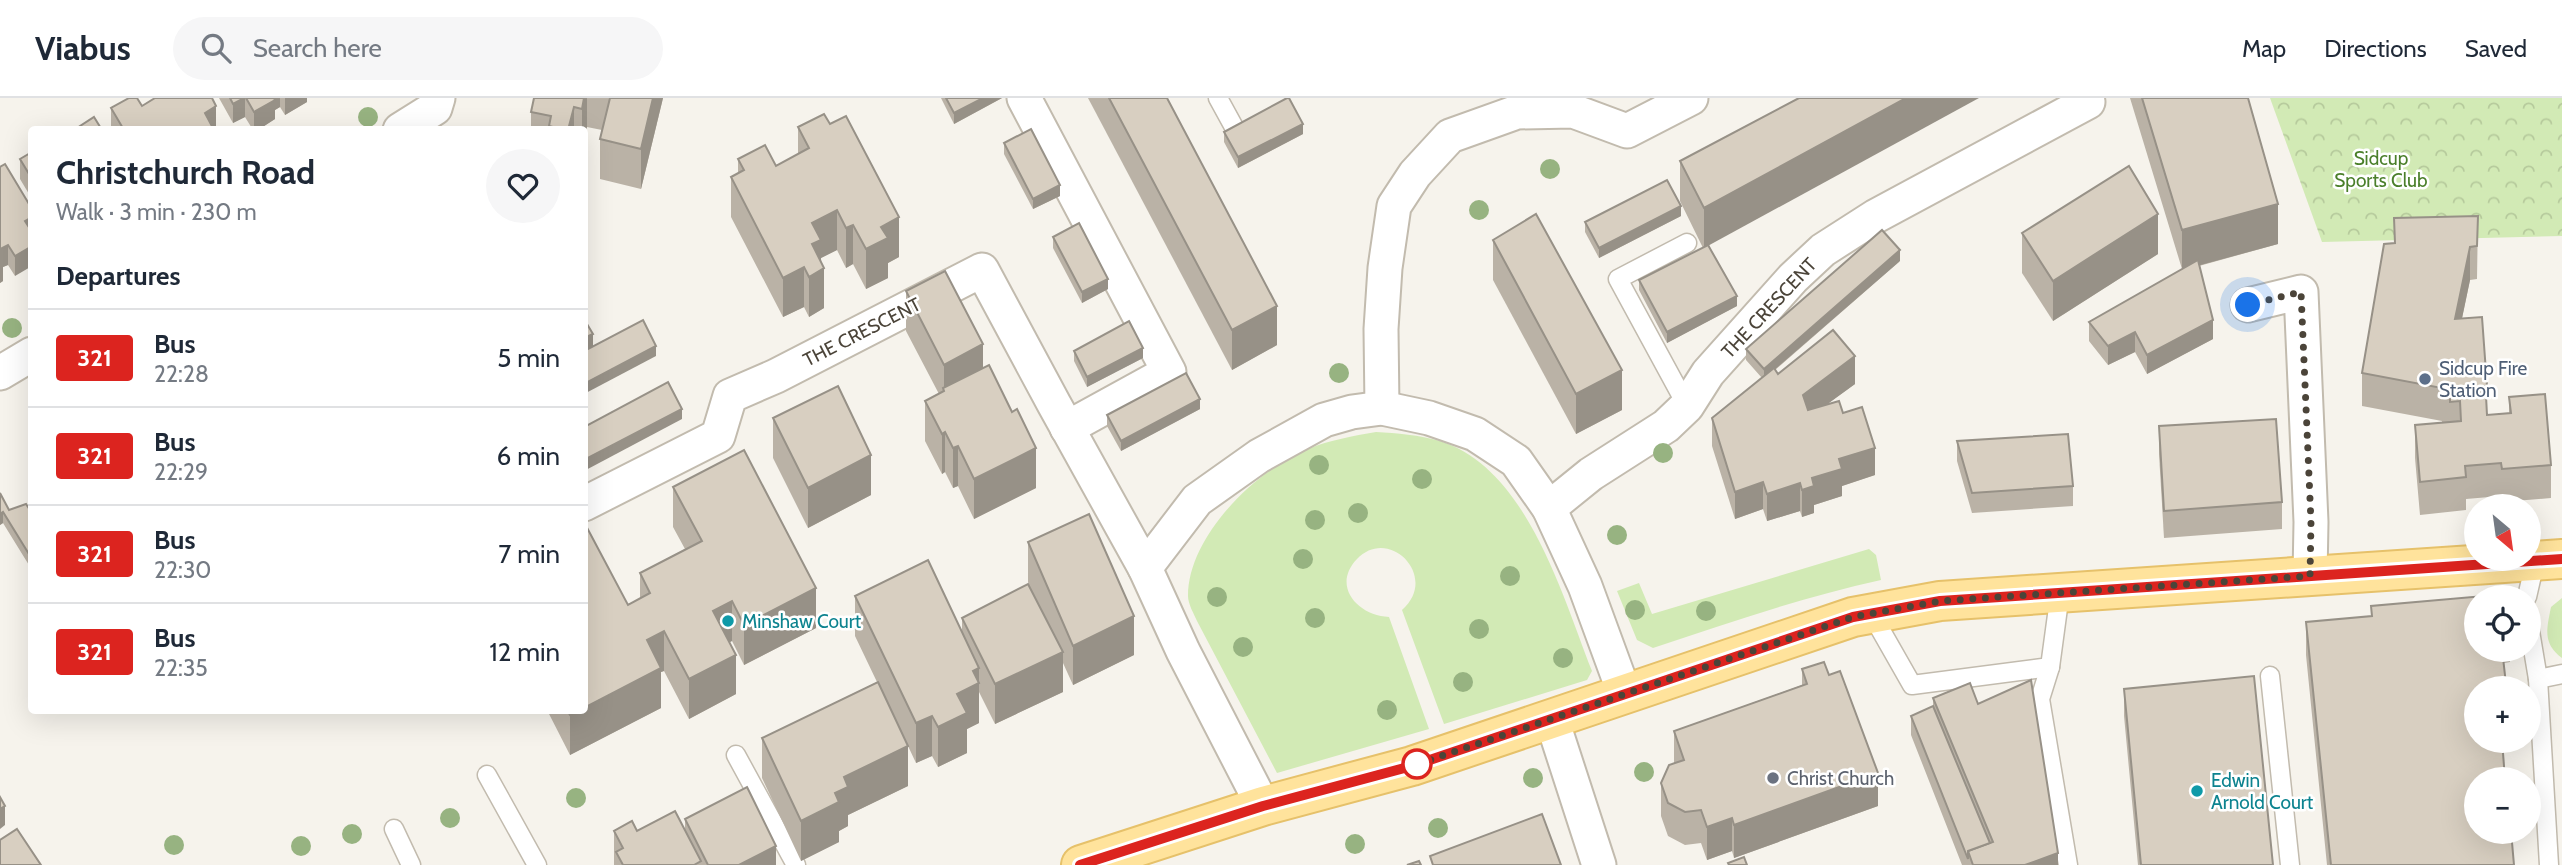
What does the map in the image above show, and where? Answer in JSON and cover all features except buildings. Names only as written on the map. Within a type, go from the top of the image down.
[{"type":"main road","points":[[1081,865],[1263,806],[1412,766],[1871,613],[1940,601],[2310,576],[2541,573]]},
{"type":"street","points":[[406,126],[435,108],[438,98]]},
{"type":"street","points":[[1024,98],[1169,372],[1067,428]]},
{"type":"street","points":[[1382,408],[1381,329],[1385,268],[1394,206],[1415,174],[1450,135],[1517,112],[1573,111],[1627,131],[1691,98]]},
{"type":"street","name":"THE CRESCENT","points":[[1549,508],[1591,474],[1665,426],[1687,407],[1716,364],[1793,278],[1824,250],[1876,215],[2087,100]]},
{"type":"street","name":"THE CRESCENT","points":[[588,502],[718,436],[730,396],[776,376],[982,270],[1145,568],[1183,651],[1263,806]]},
{"type":"street","points":[[2248,305],[2301,292],[2311,522],[2310,576]]},
{"type":"street","points":[[0,373],[28,356]]},
{"type":"street","points":[[1145,568],[1197,500],[1259,456],[1324,420],[1352,412],[1382,408],[1429,418],[1475,434],[1516,461],[1549,508],[1585,586],[1625,695]]},
{"type":"street","points":[[1552,720],[1599,865]]},
{"type":"lane","points":[[1218,98],[1235,129]]},
{"type":"lane","points":[[1687,243],[1618,279],[1687,407]]},
{"type":"lane","points":[[2060,593],[2050,667],[2040,699],[2068,865]]},
{"type":"lane","points":[[1871,613],[1912,685],[2050,667]]},
{"type":"lane","points":[[2541,678],[2562,674]]},
{"type":"lane","points":[[2270,676],[2291,865]]},
{"type":"lane","points":[[2541,730],[2549,865]]},
{"type":"lane","points":[[736,755],[796,865]]},
{"type":"lane","points":[[487,775],[537,865]]},
{"type":"lane","points":[[394,829],[411,865]]},
{"type":"green space","name":"Sidcup Sports Club","points":[[2270,98],[2562,98],[2562,236],[2322,242]]},
{"type":"green space","points":[[1376,432],[1440,441],[1470,456],[1496,478],[1518,506],[1554,572],[1592,671],[1587,680],[1444,724],[1402,610],[1412,597],[1416,583],[1413,570],[1406,559],[1395,551],[1383,548],[1370,550],[1357,559],[1350,569],[1348,589],[1358,605],[1367,611],[1389,617],[1429,729],[1277,773],[1191,609],[1188,596],[1191,573],[1199,551],[1212,529],[1228,508],[1267,472],[1316,446]]},
{"type":"green space","points":[[1869,549],[1876,555],[1881,580],[1794,602],[1653,648],[1637,640],[1617,591],[1639,583],[1652,614]]},
{"type":"green space","points":[[2562,598],[2562,658],[2551,647],[2547,628],[2551,607]]},
{"type":"bus line","name":"321","points":[[1080,865],[1263,806],[1412,766],[1853,617],[1940,601],[2562,559]]},
{"type":"place","name":"Sidcup Fire Station","points":[[2425,379]]},
{"type":"place","name":"Minshaw Court","points":[[728,621]]},
{"type":"place","name":"Christ Church","points":[[1773,778]]},
{"type":"place","name":"Edwin Arnold Court","points":[[2197,791]]},
{"type":"route","points":[[1417,764],[1412,766],[1853,617],[1940,601],[2310,576],[2311,522],[2301,292],[2248,305]]}]
